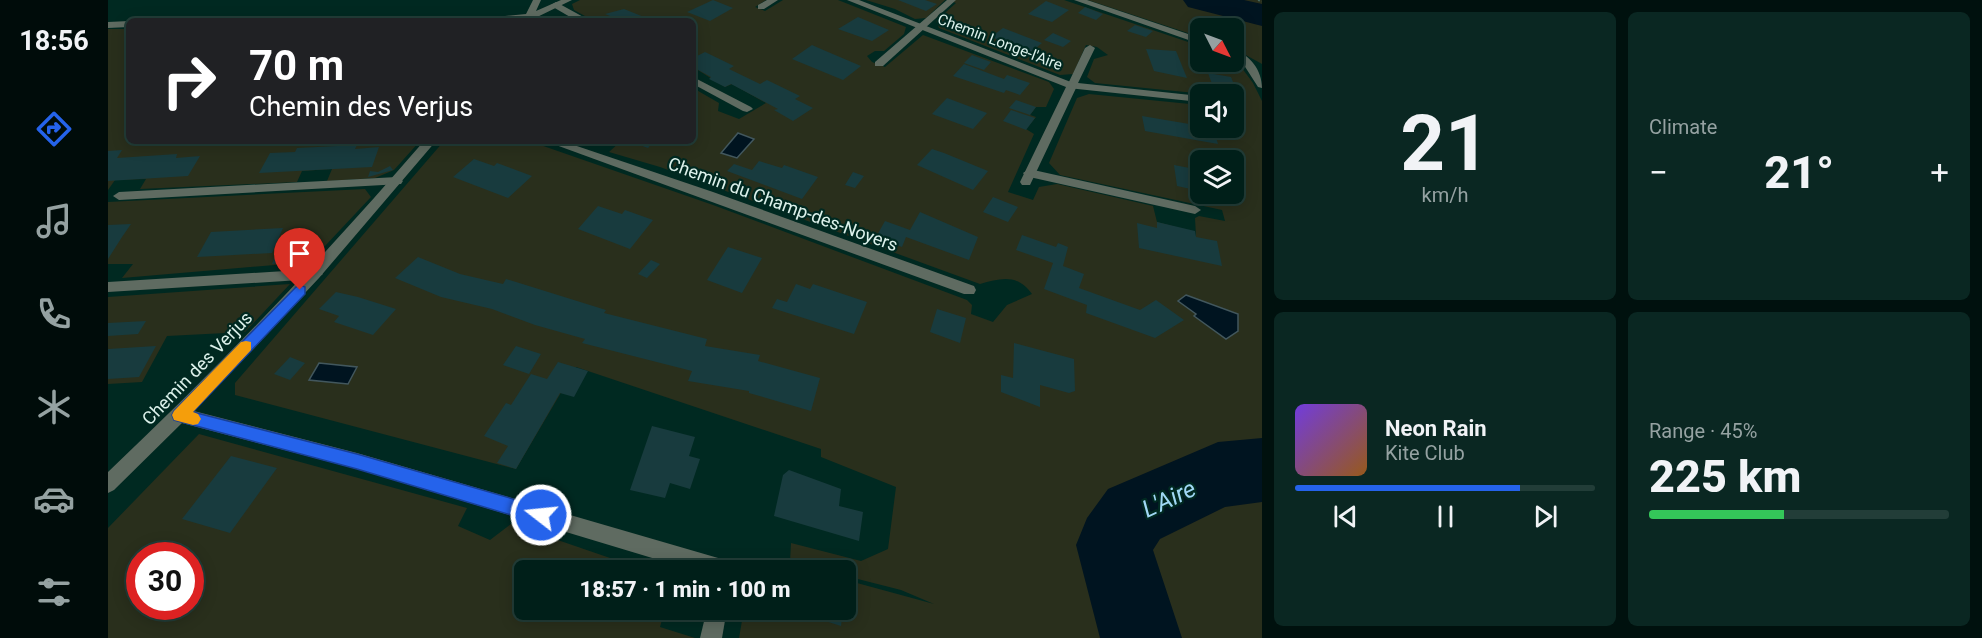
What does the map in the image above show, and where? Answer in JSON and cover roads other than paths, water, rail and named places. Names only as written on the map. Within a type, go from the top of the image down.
[{"type":"street","points":[[527,18],[537,0]]},
{"type":"street","points":[[527,18],[568,0]]},
{"type":"street","points":[[761,7],[774,0]]},
{"type":"street","name":"Chemin Longe-l'Aire","points":[[850,0],[1072,86],[1028,177],[1195,210]]},
{"type":"street","points":[[879,64],[952,0]]},
{"type":"street","points":[[1078,0],[1190,38]]},
{"type":"street","points":[[556,5],[579,18]]},
{"type":"street","points":[[108,25],[126,24]]},
{"type":"street","points":[[1090,48],[1072,86],[1190,98]]},
{"type":"street","points":[[1244,59],[1262,85]]},
{"type":"street","points":[[696,82],[747,109]]},
{"type":"street","name":"Chemin des Verjus","points":[[108,484],[180,415],[316,274],[428,144]]},
{"type":"street","name":"Chemin du Champ-des-Noyers","points":[[560,144],[709,195],[969,290]]},
{"type":"street","points":[[119,196],[397,181]]},
{"type":"street","points":[[108,287],[316,274]]},
{"type":"street","points":[[180,415],[357,461],[691,560]]},
{"type":"street","points":[[711,638],[715,620]]},
{"type":"water","points":[[738,133],[754,139],[737,158],[721,153]]},
{"type":"water","points":[[1186,295],[1238,314],[1238,331],[1226,339],[1194,316],[1196,314],[1178,301]]},
{"type":"water","points":[[319,363],[357,367],[348,384],[309,380]]},
{"type":"waterway","name":"L'Aire","points":[[1200,0],[1262,15]]},
{"type":"waterway","name":"L'Aire","points":[[1141,638],[1114,545],[1134,514],[1218,475],[1262,470]]}]
